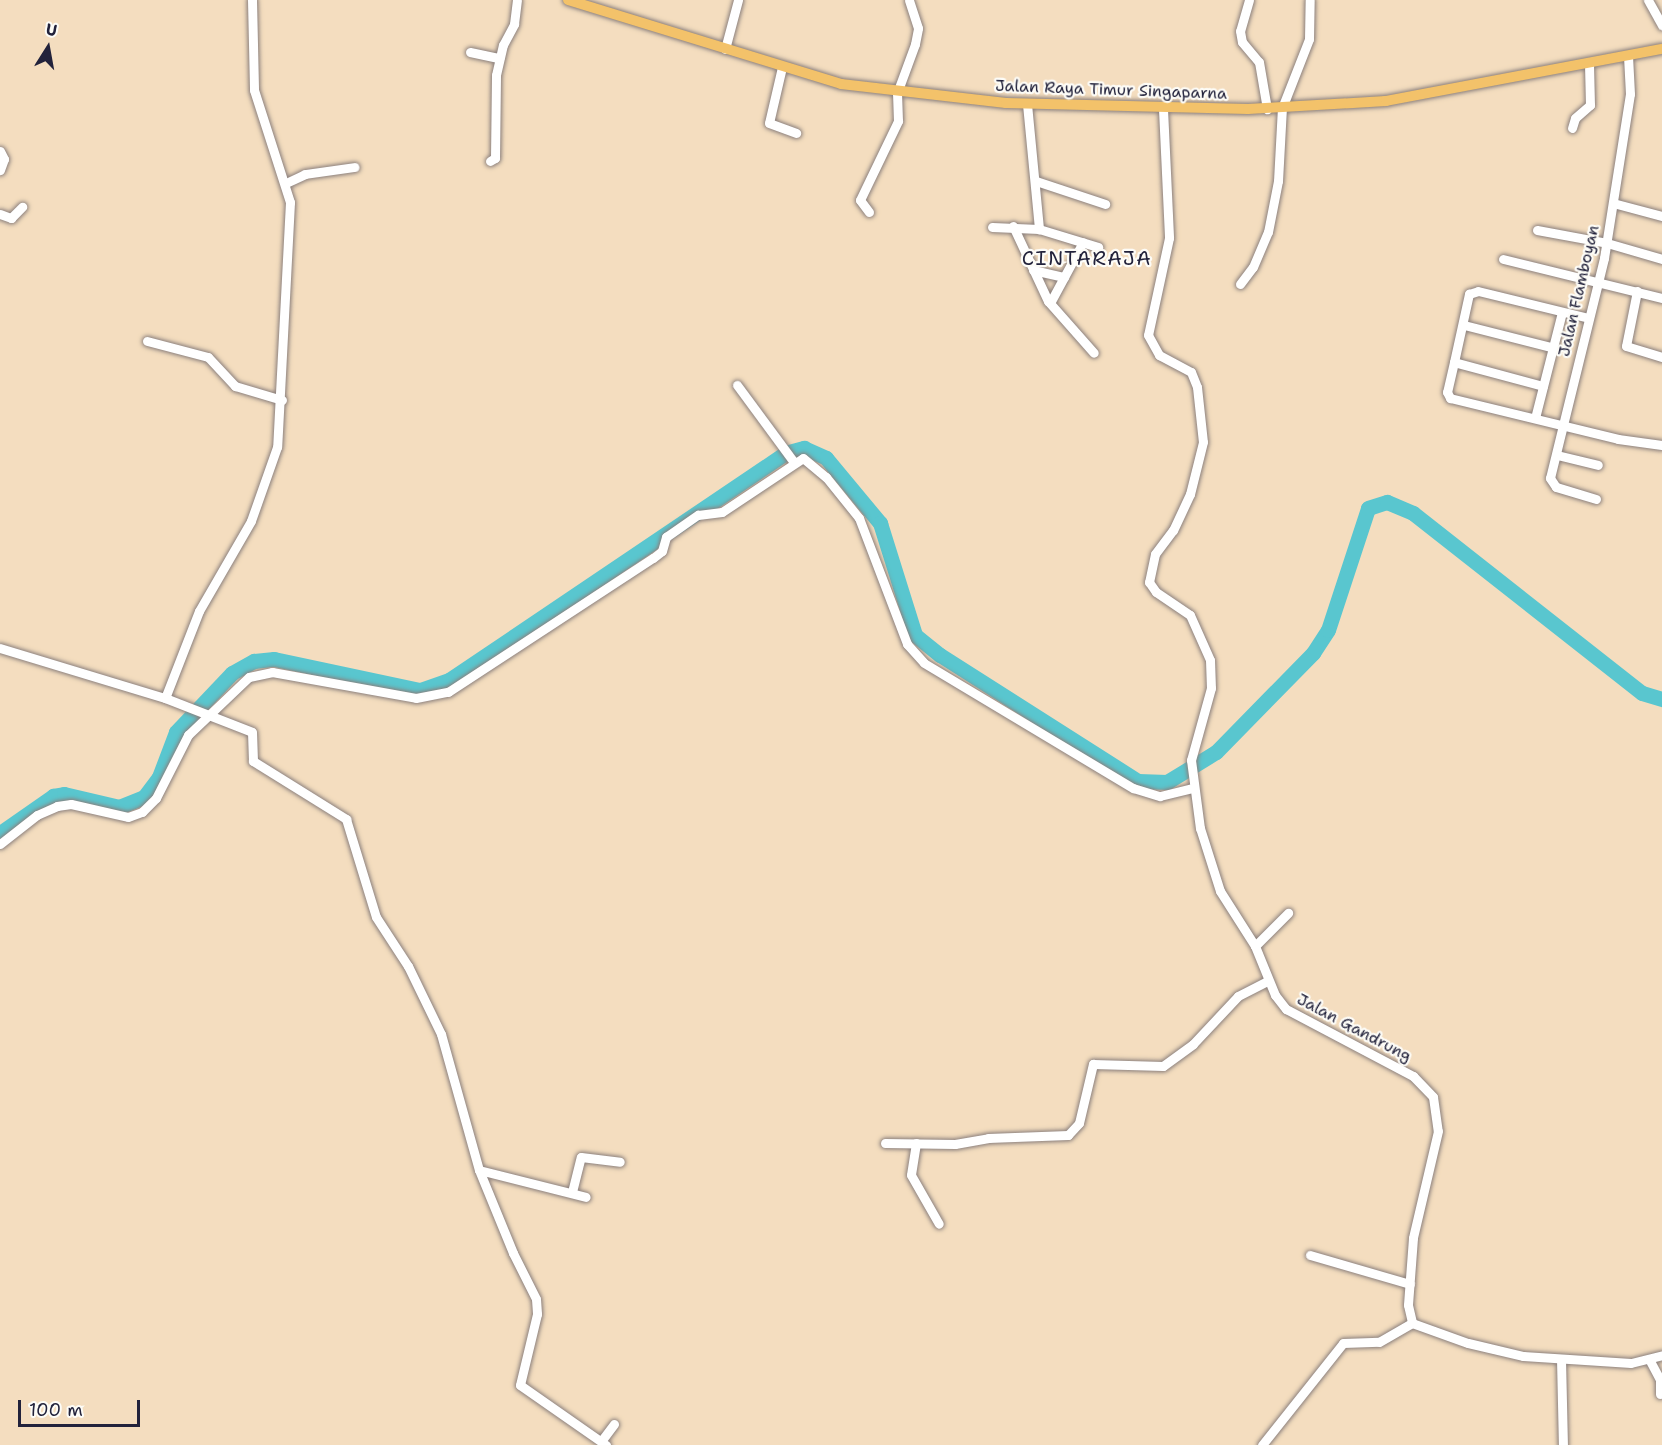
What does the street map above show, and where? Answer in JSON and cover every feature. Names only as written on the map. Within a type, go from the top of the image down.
[{"type":"main road","name":"Jalan Raya Timur Singaparna","points":[[568,0],[841,84],[897,93],[1027,104],[1163,109],[1267,109],[1386,101],[1662,49]]},
{"type":"street","points":[[165,698],[199,611],[251,521],[277,447],[282,400],[291,222],[286,183],[254,90],[252,0]]},
{"type":"street","points":[[490,161],[495,158],[493,114],[499,58],[510,37],[517,0]]},
{"type":"street","points":[[725,49],[738,0]]},
{"type":"street","points":[[869,212],[860,200],[898,121],[897,93],[918,28],[909,0]]},
{"type":"street","points":[[1249,0],[1240,31],[1242,42],[1259,62],[1267,109]]},
{"type":"street","points":[[1240,284],[1253,267],[1268,232],[1278,181],[1281,108],[1309,39],[1310,0]]},
{"type":"street","points":[[1648,0],[1662,25]]},
{"type":"street","points":[[470,52],[499,58]]},
{"type":"street","name":"Jalan Flamboyan","points":[[1596,499],[1551,484],[1606,243],[1630,94],[1628,56]]},
{"type":"street","points":[[1572,128],[1575,118],[1590,105],[1589,63]]},
{"type":"street","points":[[782,67],[769,123],[796,133]]},
{"type":"street","points":[[1027,104],[1039,229]]},
{"type":"street","name":"Jalan Gandrung","points":[[1163,109],[1170,229],[1159,300],[1149,335],[1159,355],[1191,372],[1197,387],[1203,449],[1190,494],[1173,530],[1155,554],[1149,582],[1156,592],[1190,615],[1210,660],[1210,688],[1191,760],[1193,785],[1213,874],[1256,946],[1268,981],[1286,1009],[1413,1076],[1433,1096],[1438,1131],[1413,1238],[1408,1305],[1412,1323]]},
{"type":"street","points":[[0,151],[4,159],[0,170]]},
{"type":"street","points":[[286,183],[312,172],[355,167]]},
{"type":"street","points":[[1036,181],[1105,204]]},
{"type":"street","points":[[1613,203],[1662,216]]},
{"type":"street","points":[[0,214],[11,218],[22,207]]},
{"type":"street","points":[[1013,226],[1050,303],[1094,353]]},
{"type":"street","points":[[992,227],[1013,226],[1039,229],[1098,247]]},
{"type":"street","points":[[1537,230],[1606,243],[1662,259]]},
{"type":"street","points":[[1050,303],[1083,242]]},
{"type":"street","points":[[1503,259],[1662,298]]},
{"type":"street","points":[[1034,270],[1064,277]]},
{"type":"street","points":[[1589,318],[1475,291],[1469,294],[1464,325],[1447,392],[1450,398],[1618,439],[1662,445]]},
{"type":"street","points":[[1638,291],[1626,346],[1662,357]]},
{"type":"street","points":[[1535,418],[1562,312]]},
{"type":"street","points":[[1464,325],[1554,348]]},
{"type":"street","points":[[147,340],[208,357],[235,386],[282,400]]},
{"type":"street","points":[[1454,362],[1543,386]]},
{"type":"street","points":[[737,385],[789,456],[802,458],[812,463],[859,518],[907,644],[924,663],[1132,788],[1160,796],[1193,785]]},
{"type":"street","points":[[1557,455],[1598,465]]},
{"type":"street","points":[[0,844],[57,806],[70,804],[128,817],[142,812],[156,798],[178,749],[208,714],[240,683],[261,673],[293,675],[401,697],[428,697],[448,692],[653,558],[662,551],[666,537],[698,515],[722,512],[789,456]]},
{"type":"street","points":[[0,648],[165,698],[252,732],[253,761],[340,812],[350,826],[376,917],[408,966],[441,1034],[479,1170],[538,1306],[520,1385],[604,1443],[614,1424]]},
{"type":"street","points":[[1256,946],[1288,913]]},
{"type":"street","points":[[885,1143],[955,1144],[988,1138],[1068,1135],[1079,1123],[1094,1064],[1151,1068],[1168,1063],[1193,1044],[1238,996],[1268,981]]},
{"type":"street","points":[[916,1143],[911,1175],[939,1224]]},
{"type":"street","points":[[572,1192],[581,1157],[620,1162]]},
{"type":"street","points":[[479,1170],[586,1197]]},
{"type":"street","points":[[1310,1255],[1410,1284]]},
{"type":"street","points":[[1262,1445],[1343,1343],[1379,1342],[1412,1323],[1468,1343],[1560,1359],[1631,1363],[1662,1355]]},
{"type":"street","points":[[1560,1359],[1563,1445]]},
{"type":"street","points":[[1649,1359],[1660,1380],[1660,1394]]},
{"type":"waterway","points":[[0,833],[53,796],[64,794],[119,807],[144,797],[159,777],[176,732],[232,673],[254,661],[274,659],[420,690],[449,680],[785,453],[804,448],[826,458],[880,523],[915,635],[940,655],[1138,781],[1167,782],[1216,752],[1313,653],[1328,630],[1368,508],[1387,502],[1413,513],[1642,693],[1662,699]]},
{"type":"district","name":"CINTARAJA","points":[[1087,258]]}]
